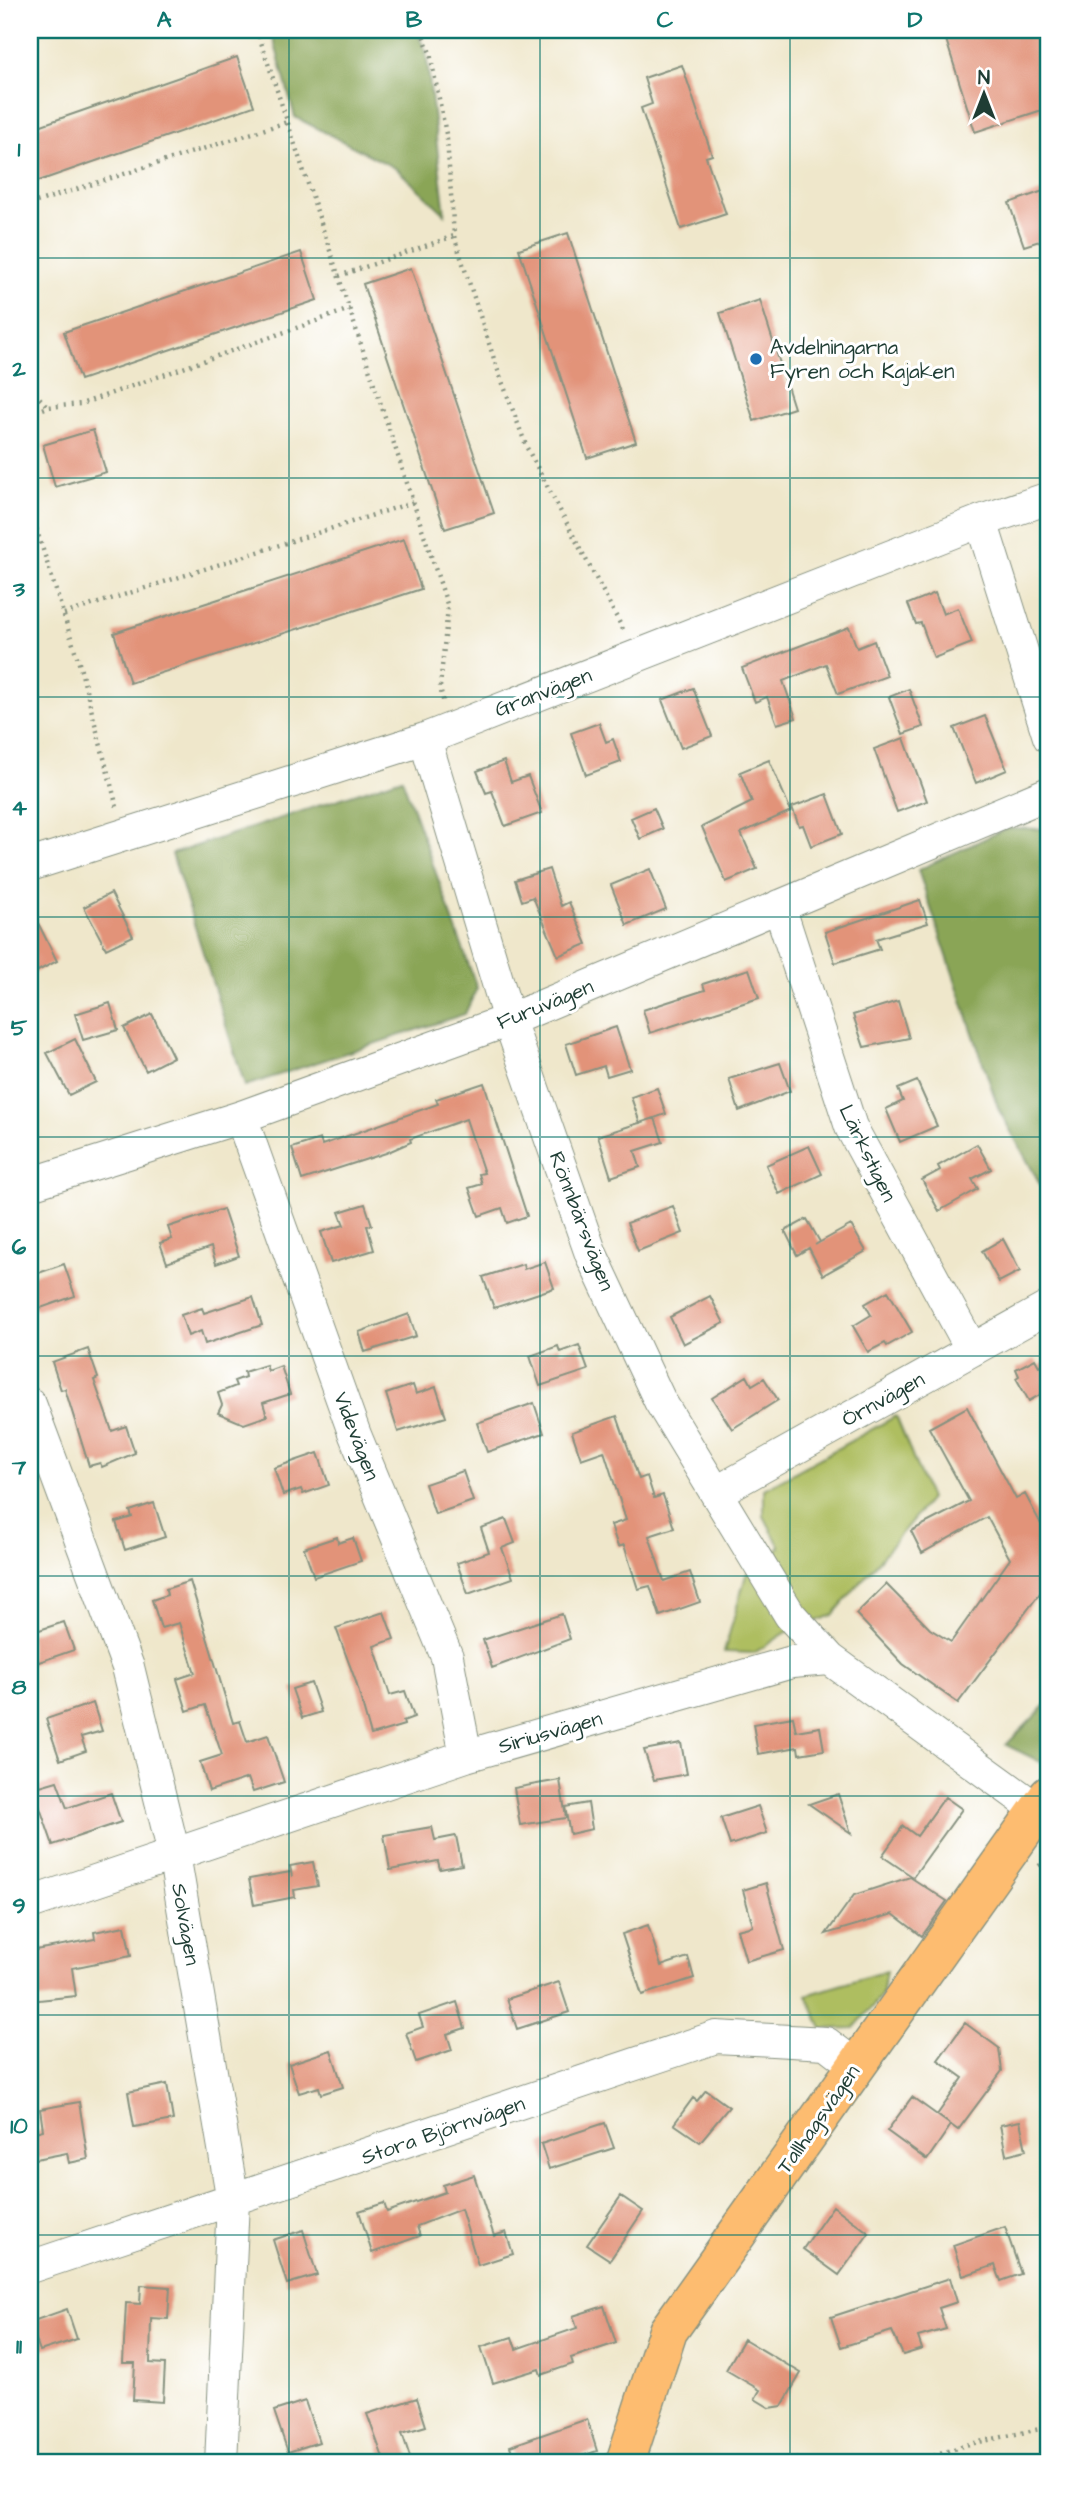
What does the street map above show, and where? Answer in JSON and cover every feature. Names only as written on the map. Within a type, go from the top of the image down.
[{"type":"main road","name":"Tallhagsvägen","points":[[625,2463],[668,2331],[856,2066],[1046,1807]]},
{"type":"street","name":"Granvägen","points":[[30,865],[437,734],[981,521],[1049,498]]},
{"type":"street","points":[[981,521],[1049,737]]},
{"type":"street","name":"Rönnbärsvägen","points":[[437,734],[509,1020],[591,1254],[660,1401],[790,1615],[830,1659]]},
{"type":"street","name":"Furuvägen","points":[[30,1184],[241,1117],[509,1020],[1049,793]]},
{"type":"street","name":"Lärkstigen","points":[[779,906],[851,1127],[972,1350]]},
{"type":"street","name":"Videvägen","points":[[241,1117],[355,1435],[447,1657],[466,1756]]},
{"type":"street","name":"Örnvägen","points":[[717,1492],[1049,1307]]},
{"type":"street","name":"Solvägen","points":[[30,1404],[128,1667],[174,1854],[233,2201],[220,2463]]},
{"type":"street","points":[[830,1659],[1046,1807]]},
{"type":"street","name":"Siriusvägen","points":[[30,1903],[466,1756],[792,1662],[830,1659]]},
{"type":"street","name":"Stora Björnvägen","points":[[30,2267],[716,2037],[826,2043],[856,2066]]},
{"type":"path","points":[[257,30],[448,607],[437,734]]},
{"type":"path","points":[[421,30],[430,53],[447,139],[454,236],[527,448],[637,656]]},
{"type":"path","points":[[30,204],[288,122]]},
{"type":"path","points":[[339,276],[454,236]]},
{"type":"path","points":[[30,414],[48,407],[81,404],[350,309]]},
{"type":"path","points":[[30,388],[48,407]]},
{"type":"path","points":[[64,614],[414,502]]},
{"type":"path","points":[[30,509],[64,614],[124,835]]},
{"type":"path","points":[[914,2463],[965,2445],[1049,2427]]},
{"type":"path","points":[[775,2463],[793,2459],[810,2463]]},
{"type":"green space","points":[[271,30],[416,30],[426,52],[445,214],[397,169],[295,117]]},
{"type":"green space","points":[[402,778],[477,988],[465,1014],[245,1086],[172,854]]},
{"type":"green space","points":[[1007,828],[1046,829],[1049,837],[1049,1200],[999,1110],[918,870]]},
{"type":"green space","points":[[896,1416],[930,1499],[833,1615],[787,1632],[754,1653],[724,1652],[746,1575],[780,1547],[764,1516],[764,1489]]},
{"type":"green space","points":[[1049,1702],[1049,1766],[1006,1745]]},
{"type":"green space","points":[[886,1971],[882,1995],[854,2028],[822,2029],[807,1995]]},
{"type":"building","points":[[943,30],[1036,30],[1049,76],[1049,89],[1040,92],[1045,109],[975,132]]},
{"type":"building","points":[[237,57],[254,106],[30,184],[30,129]]},
{"type":"building","points":[[682,65],[712,155],[706,157],[726,214],[681,229],[641,108],[652,104],[644,78]]},
{"type":"building","points":[[1049,189],[1049,238],[1024,246],[1009,203]]},
{"type":"building","points":[[568,233],[636,442],[587,458],[519,249]]},
{"type":"building","points":[[301,252],[317,300],[80,380],[64,332]]},
{"type":"building","points":[[411,268],[494,513],[445,529],[363,284]]},
{"type":"building","points":[[760,300],[794,408],[754,421],[720,313]]},
{"type":"building","points":[[93,430],[106,472],[55,487],[43,445]]},
{"type":"building","points":[[404,539],[421,589],[130,683],[114,633]]},
{"type":"building","points":[[935,593],[943,614],[958,608],[972,643],[934,658],[921,623],[916,624],[908,604]]},
{"type":"building","points":[[849,627],[857,648],[874,641],[887,676],[838,694],[826,664],[783,681],[796,718],[777,724],[767,697],[755,702],[742,668]]},
{"type":"building","points":[[693,688],[712,736],[681,748],[662,700]]},
{"type":"building","points":[[909,689],[923,727],[903,734],[889,697]]},
{"type":"building","points":[[985,716],[1007,770],[976,783],[954,728]]},
{"type":"building","points":[[599,723],[606,742],[613,739],[621,762],[586,775],[571,733]]},
{"type":"building","points":[[904,738],[927,801],[897,812],[874,749]]},
{"type":"building","points":[[769,760],[791,811],[741,833],[757,869],[726,882],[702,827],[752,802],[740,772]]},
{"type":"building","points":[[504,761],[511,782],[528,776],[542,813],[505,826],[492,791],[486,793],[477,771]]},
{"type":"building","points":[[827,794],[842,834],[811,846],[792,807]]},
{"type":"building","points":[[654,808],[663,829],[640,839],[631,818]]},
{"type":"building","points":[[549,869],[561,906],[569,902],[587,944],[558,956],[533,897],[522,901],[515,880]]},
{"type":"building","points":[[650,869],[666,909],[627,925],[611,885]]},
{"type":"building","points":[[111,893],[133,936],[106,949],[84,907]]},
{"type":"building","points":[[920,900],[928,923],[876,939],[880,949],[835,963],[825,932]]},
{"type":"building","points":[[30,907],[57,961],[30,975]]},
{"type":"building","points":[[749,969],[759,998],[650,1033],[643,1010],[705,990],[703,984]]},
{"type":"building","points":[[898,1001],[909,1038],[864,1047],[853,1015]]},
{"type":"building","points":[[110,1003],[118,1030],[83,1040],[75,1014]]},
{"type":"building","points":[[152,1014],[173,1057],[146,1071],[124,1028]]},
{"type":"building","points":[[616,1027],[630,1069],[607,1076],[604,1066],[576,1075],[566,1044]]},
{"type":"building","points":[[75,1039],[96,1082],[69,1095],[47,1053]]},
{"type":"building","points":[[780,1063],[790,1091],[739,1111],[729,1079]]},
{"type":"building","points":[[917,1081],[937,1126],[900,1142],[886,1109],[903,1101],[898,1089]]},
{"type":"building","points":[[484,1083],[527,1216],[507,1223],[502,1208],[479,1216],[469,1188],[482,1184],[479,1174],[484,1173],[466,1119],[410,1139],[411,1142],[386,1153],[302,1180],[292,1148],[320,1139],[322,1145],[438,1104],[436,1099]]},
{"type":"building","points":[[657,1088],[666,1114],[640,1123],[631,1097]]},
{"type":"building","points":[[655,1118],[663,1142],[635,1151],[640,1167],[611,1177],[598,1136]]},
{"type":"building","points":[[977,1144],[991,1169],[972,1179],[978,1189],[939,1211],[922,1180],[940,1170],[938,1166]]},
{"type":"building","points":[[809,1146],[822,1174],[779,1194],[766,1165]]},
{"type":"building","points":[[365,1204],[372,1225],[367,1226],[374,1250],[331,1263],[321,1232],[344,1225],[339,1212]]},
{"type":"building","points":[[673,1206],[683,1233],[638,1251],[627,1223]]},
{"type":"building","points":[[223,1209],[239,1256],[216,1264],[211,1247],[167,1263],[160,1243],[172,1239],[168,1227]]},
{"type":"building","points":[[807,1219],[820,1242],[815,1245],[851,1225],[866,1251],[823,1275],[809,1248],[797,1255],[785,1231]]},
{"type":"building","points":[[1003,1239],[1020,1271],[999,1282],[982,1251]]},
{"type":"building","points":[[545,1262],[554,1288],[494,1308],[483,1277],[523,1264],[524,1269]]},
{"type":"building","points":[[64,1264],[75,1296],[35,1310],[30,1294],[30,1276]]},
{"type":"building","points":[[888,1291],[912,1332],[887,1346],[885,1343],[868,1352],[853,1326],[871,1315],[865,1304]]},
{"type":"building","points":[[710,1296],[724,1323],[683,1344],[670,1317]]},
{"type":"building","points":[[253,1297],[262,1325],[205,1344],[201,1331],[188,1336],[181,1315],[202,1308],[204,1313]]},
{"type":"building","points":[[409,1314],[416,1336],[365,1352],[359,1332]]},
{"type":"building","points":[[579,1345],[588,1370],[540,1386],[530,1356],[558,1346],[560,1352]]},
{"type":"building","points":[[88,1349],[98,1378],[94,1380],[112,1431],[126,1426],[135,1453],[102,1467],[100,1463],[89,1466],[65,1389],[61,1390],[52,1362]]},
{"type":"building","points":[[1035,1359],[1039,1366],[1049,1360],[1049,1390],[1029,1401],[1016,1378],[1019,1376],[1016,1369]]},
{"type":"building","points":[[266,1365],[268,1371],[281,1366],[290,1394],[263,1403],[267,1416],[244,1424],[218,1413],[222,1405],[218,1393],[236,1386],[234,1381],[245,1377],[244,1372]]},
{"type":"building","points":[[747,1376],[752,1385],[764,1378],[778,1400],[732,1429],[712,1398]]},
{"type":"building","points":[[413,1385],[416,1394],[436,1387],[446,1417],[398,1432],[386,1394]]},
{"type":"building","points":[[534,1403],[544,1433],[487,1452],[477,1423]]},
{"type":"building","points":[[967,1407],[1016,1499],[1025,1494],[1041,1524],[1049,1530],[1049,1581],[958,1703],[903,1664],[856,1614],[886,1584],[930,1629],[951,1642],[1010,1559],[987,1517],[922,1553],[911,1531],[969,1501],[929,1428]]},
{"type":"building","points":[[617,1416],[639,1479],[647,1476],[654,1498],[663,1495],[674,1528],[649,1536],[664,1581],[690,1572],[700,1602],[660,1616],[650,1586],[638,1589],[624,1545],[618,1547],[611,1525],[626,1520],[604,1451],[581,1459],[572,1432]]},
{"type":"building","points":[[318,1453],[329,1485],[303,1494],[301,1489],[283,1495],[274,1468]]},
{"type":"building","points":[[463,1471],[473,1501],[435,1514],[425,1484]]},
{"type":"building","points":[[154,1503],[165,1537],[125,1550],[116,1522],[132,1517],[130,1511]]},
{"type":"building","points":[[506,1519],[515,1543],[502,1548],[513,1578],[468,1594],[457,1563],[489,1552],[481,1528]]},
{"type":"building","points":[[337,1537],[338,1543],[353,1538],[361,1561],[314,1577],[304,1548]]},
{"type":"building","points":[[190,1581],[233,1723],[240,1721],[247,1742],[268,1735],[284,1782],[253,1792],[248,1778],[209,1791],[200,1762],[222,1755],[205,1705],[187,1711],[177,1679],[195,1673],[179,1623],[161,1628],[152,1600],[167,1595],[166,1589]]},
{"type":"building","points":[[384,1612],[394,1639],[374,1646],[390,1695],[405,1691],[414,1717],[403,1721],[404,1725],[371,1735],[356,1682],[336,1628]]},
{"type":"building","points":[[562,1614],[570,1639],[492,1668],[483,1640]]},
{"type":"building","points":[[64,1622],[74,1650],[30,1665],[30,1633]]},
{"type":"building","points":[[311,1683],[321,1712],[302,1718],[292,1689]]},
{"type":"building","points":[[93,1703],[102,1731],[81,1737],[86,1751],[60,1760],[46,1719]]},
{"type":"building","points":[[793,1717],[796,1731],[820,1727],[824,1750],[799,1754],[798,1747],[758,1754],[753,1724]]},
{"type":"building","points":[[681,1743],[687,1774],[654,1780],[644,1750]]},
{"type":"building","points":[[560,1780],[566,1818],[520,1825],[514,1788]]},
{"type":"building","points":[[57,1781],[67,1808],[111,1793],[121,1822],[53,1845],[33,1788]]},
{"type":"building","points":[[838,1794],[851,1833],[809,1804]]},
{"type":"building","points":[[945,1797],[962,1809],[913,1877],[882,1856],[903,1826],[917,1836]]},
{"type":"building","points":[[588,1803],[592,1829],[570,1834],[565,1807]]},
{"type":"building","points":[[758,1806],[767,1833],[730,1845],[721,1818]]},
{"type":"building","points":[[432,1827],[435,1840],[456,1836],[462,1865],[440,1869],[438,1861],[390,1870],[384,1835]]},
{"type":"building","points":[[313,1862],[318,1886],[294,1890],[295,1897],[254,1905],[249,1879],[291,1872],[292,1877],[290,1866]]},
{"type":"building","points":[[910,1877],[947,1901],[922,1936],[893,1914],[826,1934],[854,1895]]},
{"type":"building","points":[[766,1883],[784,1950],[746,1961],[737,1930],[753,1926],[743,1890]]},
{"type":"building","points":[[648,1925],[661,1966],[688,1957],[694,1978],[642,1995],[622,1934]]},
{"type":"building","points":[[125,1926],[131,1956],[72,1968],[76,1996],[30,2001],[30,1951],[95,1939],[94,1932]]},
{"type":"building","points":[[559,1982],[569,2012],[517,2029],[507,1999]]},
{"type":"building","points":[[457,2002],[465,2028],[447,2034],[452,2050],[416,2062],[406,2033],[423,2027],[419,2015]]},
{"type":"building","points":[[965,2023],[999,2048],[1002,2071],[958,2130],[937,2115],[963,2078],[938,2060]]},
{"type":"building","points":[[331,2050],[343,2087],[321,2094],[319,2087],[299,2093],[289,2064]]},
{"type":"building","points":[[167,2084],[173,2120],[134,2127],[128,2092]]},
{"type":"building","points":[[706,2090],[729,2107],[700,2142],[674,2124],[693,2098],[697,2101]]},
{"type":"building","points":[[912,2097],[951,2125],[927,2160],[887,2131]]},
{"type":"building","points":[[79,2102],[88,2159],[69,2163],[67,2153],[36,2159],[31,2133],[43,2130],[40,2109]]},
{"type":"building","points":[[1020,2121],[1026,2150],[1006,2155],[1000,2125]]},
{"type":"building","points":[[605,2123],[614,2148],[549,2169],[541,2144]]},
{"type":"building","points":[[474,2175],[494,2236],[506,2232],[513,2254],[478,2265],[461,2209],[417,2226],[420,2236],[372,2253],[359,2211],[384,2203],[387,2212],[445,2192],[443,2185]]},
{"type":"building","points":[[621,2196],[643,2211],[610,2260],[587,2245]]},
{"type":"building","points":[[833,2206],[869,2233],[839,2275],[803,2249]]},
{"type":"building","points":[[1005,2227],[1021,2274],[1001,2281],[995,2265],[963,2276],[953,2245]]},
{"type":"building","points":[[303,2230],[317,2275],[287,2284],[273,2240]]},
{"type":"building","points":[[950,2278],[957,2302],[939,2308],[946,2329],[918,2337],[922,2349],[903,2355],[892,2331],[841,2347],[831,2317]]},
{"type":"building","points":[[141,2285],[170,2287],[168,2319],[151,2318],[150,2363],[165,2364],[163,2402],[133,2400],[135,2363],[123,2363],[126,2303],[140,2304]]},
{"type":"building","points":[[604,2306],[616,2343],[571,2358],[573,2364],[541,2375],[539,2369],[493,2383],[481,2347],[512,2337],[516,2349],[577,2328],[573,2316]]},
{"type":"building","points":[[67,2309],[77,2339],[40,2351],[30,2322]]},
{"type":"building","points":[[744,2339],[801,2373],[782,2406],[770,2408],[755,2399],[760,2390],[726,2370]]},
{"type":"building","points":[[417,2398],[426,2426],[402,2433],[412,2463],[385,2463],[367,2414]]},
{"type":"building","points":[[305,2401],[319,2442],[288,2452],[274,2411]]},
{"type":"building","points":[[587,2419],[597,2451],[560,2463],[516,2463],[510,2446]]},
{"type":"place","name":"Avdelningarna Fyren och Kajaken","points":[[756,359]]}]
